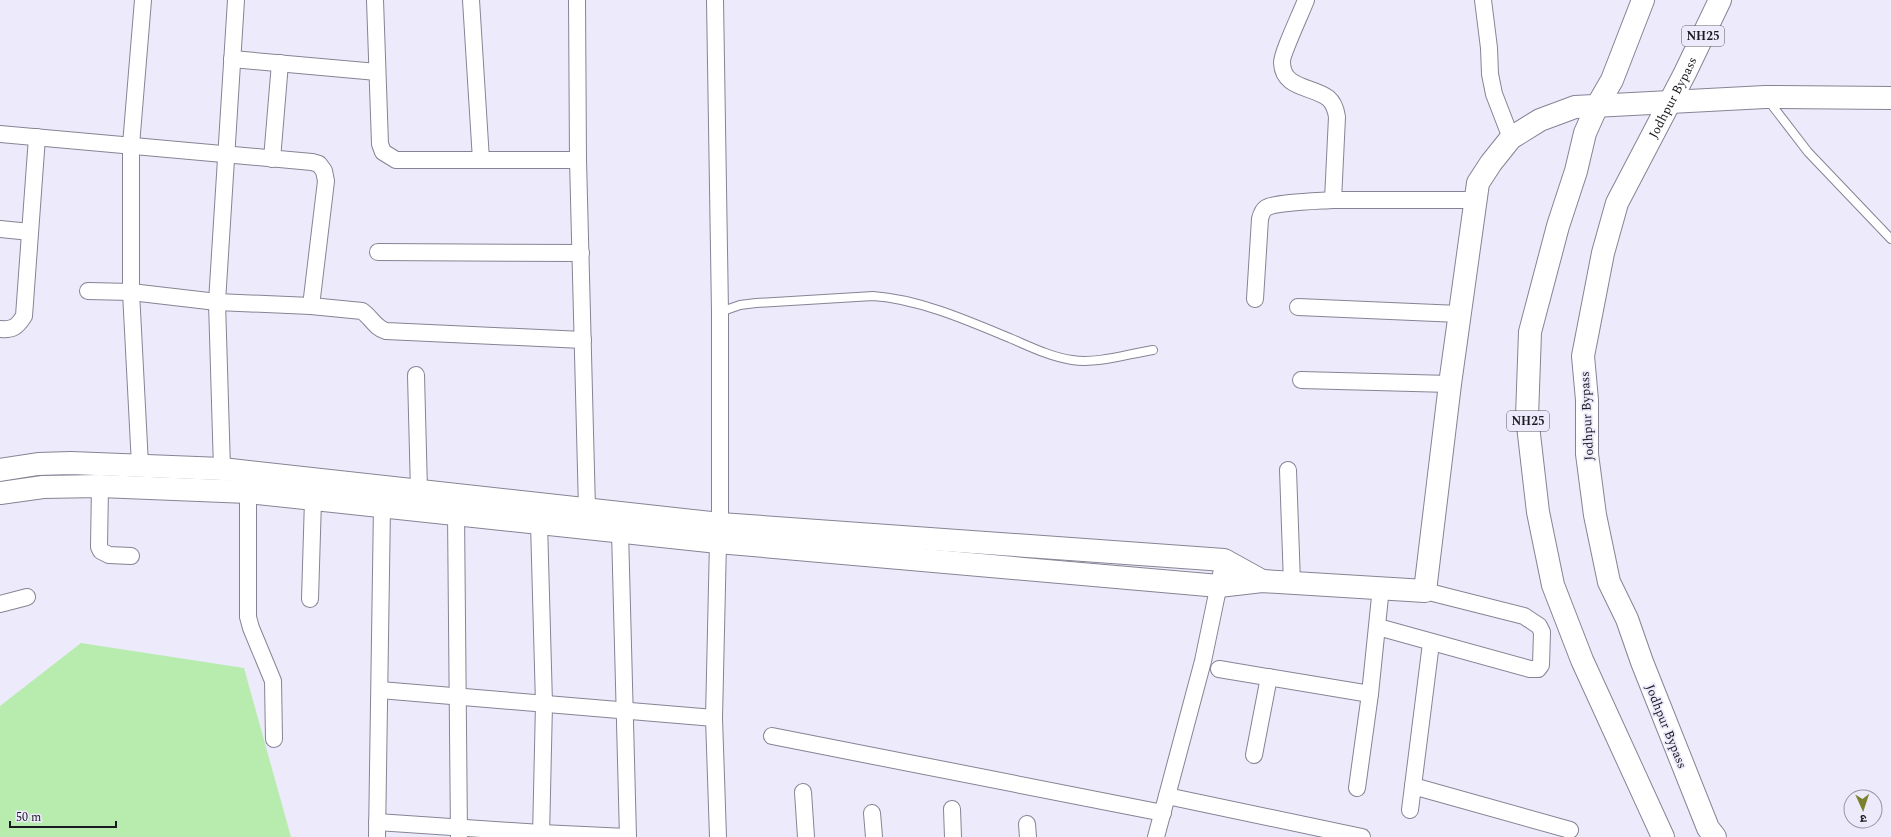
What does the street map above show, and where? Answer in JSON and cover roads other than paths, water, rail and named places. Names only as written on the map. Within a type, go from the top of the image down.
[{"type":"main road","name":"NH25","points":[[1643,0],[1612,80],[1597,106],[1585,133],[1576,171],[1558,226],[1530,332],[1527,417],[1538,512],[1553,584],[1582,660],[1663,837]]},
{"type":"main road","name":"Jodhpur Bypass","points":[[1715,837],[1708,828],[1644,669],[1627,619],[1609,582],[1595,515],[1587,454],[1587,400],[1583,356],[1603,253],[1617,203],[1685,73],[1720,0]]},
{"type":"main road","points":[[0,470],[38,464],[71,463],[222,469],[587,509],[719,533],[1219,586],[1262,581],[1381,587],[1425,591],[1459,314],[1478,183],[1491,163],[1511,138],[1540,120],[1575,107],[1764,97],[1891,98]]},
{"type":"main road","points":[[0,493],[43,487],[100,486],[248,492],[620,531],[719,533],[1224,560],[1262,581]]},
{"type":"street","points":[[140,465],[131,292],[131,145],[143,0]]},
{"type":"street","points":[[222,469],[217,302],[236,0]]},
{"type":"street","points":[[375,0],[380,144],[382,152],[396,160],[578,160]]},
{"type":"street","points":[[471,0],[481,160]]},
{"type":"street","points":[[577,0],[578,160],[587,509]]},
{"type":"street","points":[[715,0],[720,312],[719,533],[714,718],[718,837]]},
{"type":"street","points":[[1306,0],[1281,62],[1284,74],[1292,83],[1327,98],[1335,107],[1337,117],[1333,200]]},
{"type":"street","points":[[1483,0],[1489,48],[1490,74],[1494,94],[1511,138]]},
{"type":"street","points":[[232,59],[378,72]]},
{"type":"street","points":[[272,159],[280,64]]},
{"type":"street","points":[[0,134],[131,145],[319,164],[324,172],[326,181],[311,306]]},
{"type":"street","points":[[0,329],[11,330],[18,326],[24,316],[38,137]]},
{"type":"street","points":[[1255,299],[1260,219],[1266,208],[1276,205],[1333,200],[1475,200]]},
{"type":"street","points":[[0,230],[30,232]]},
{"type":"street","points":[[378,252],[581,253]]},
{"type":"street","points":[[88,291],[131,292],[217,302],[311,306],[362,311],[369,316],[379,329],[386,331],[583,340]]},
{"type":"street","points":[[1298,307],[1459,314]]},
{"type":"street","points":[[416,375],[419,491]]},
{"type":"street","points":[[1301,380],[1450,384]]},
{"type":"street","points":[[1288,470],[1292,583]]},
{"type":"street","points":[[100,486],[99,547],[101,551],[109,555],[131,556]]},
{"type":"street","points":[[248,492],[248,617],[251,628],[273,681],[274,739]]},
{"type":"street","points":[[310,599],[313,500]]},
{"type":"street","points":[[382,506],[377,829],[627,837],[620,531]]},
{"type":"street","points":[[456,513],[459,696],[459,832]]},
{"type":"street","points":[[539,523],[544,704],[541,835]]},
{"type":"street","points":[[1156,837],[1203,661],[1224,560]]},
{"type":"street","points":[[1357,788],[1378,627],[1381,587]]},
{"type":"street","points":[[1378,627],[1431,643],[1530,669],[1538,669],[1541,666],[1542,632],[1539,626],[1528,618],[1425,591]]},
{"type":"street","points":[[0,604],[27,596]]},
{"type":"street","points":[[1410,810],[1431,643]]},
{"type":"street","points":[[1219,669],[1370,694]]},
{"type":"street","points":[[1254,756],[1269,677]]},
{"type":"street","points":[[380,690],[714,718]]},
{"type":"street","points":[[772,736],[1163,813]]},
{"type":"street","points":[[1413,786],[1570,830]]},
{"type":"street","points":[[803,792],[806,837]]},
{"type":"street","points":[[1167,796],[1362,837]]},
{"type":"street","points":[[952,809],[953,837]]},
{"type":"street","points":[[872,812],[874,837]]},
{"type":"lane","points":[[1764,97],[1808,152],[1891,239]]},
{"type":"lane","points":[[720,312],[730,308],[756,303],[873,296],[893,297],[913,302],[962,320],[1055,357],[1074,360],[1094,360],[1153,350]]}]
